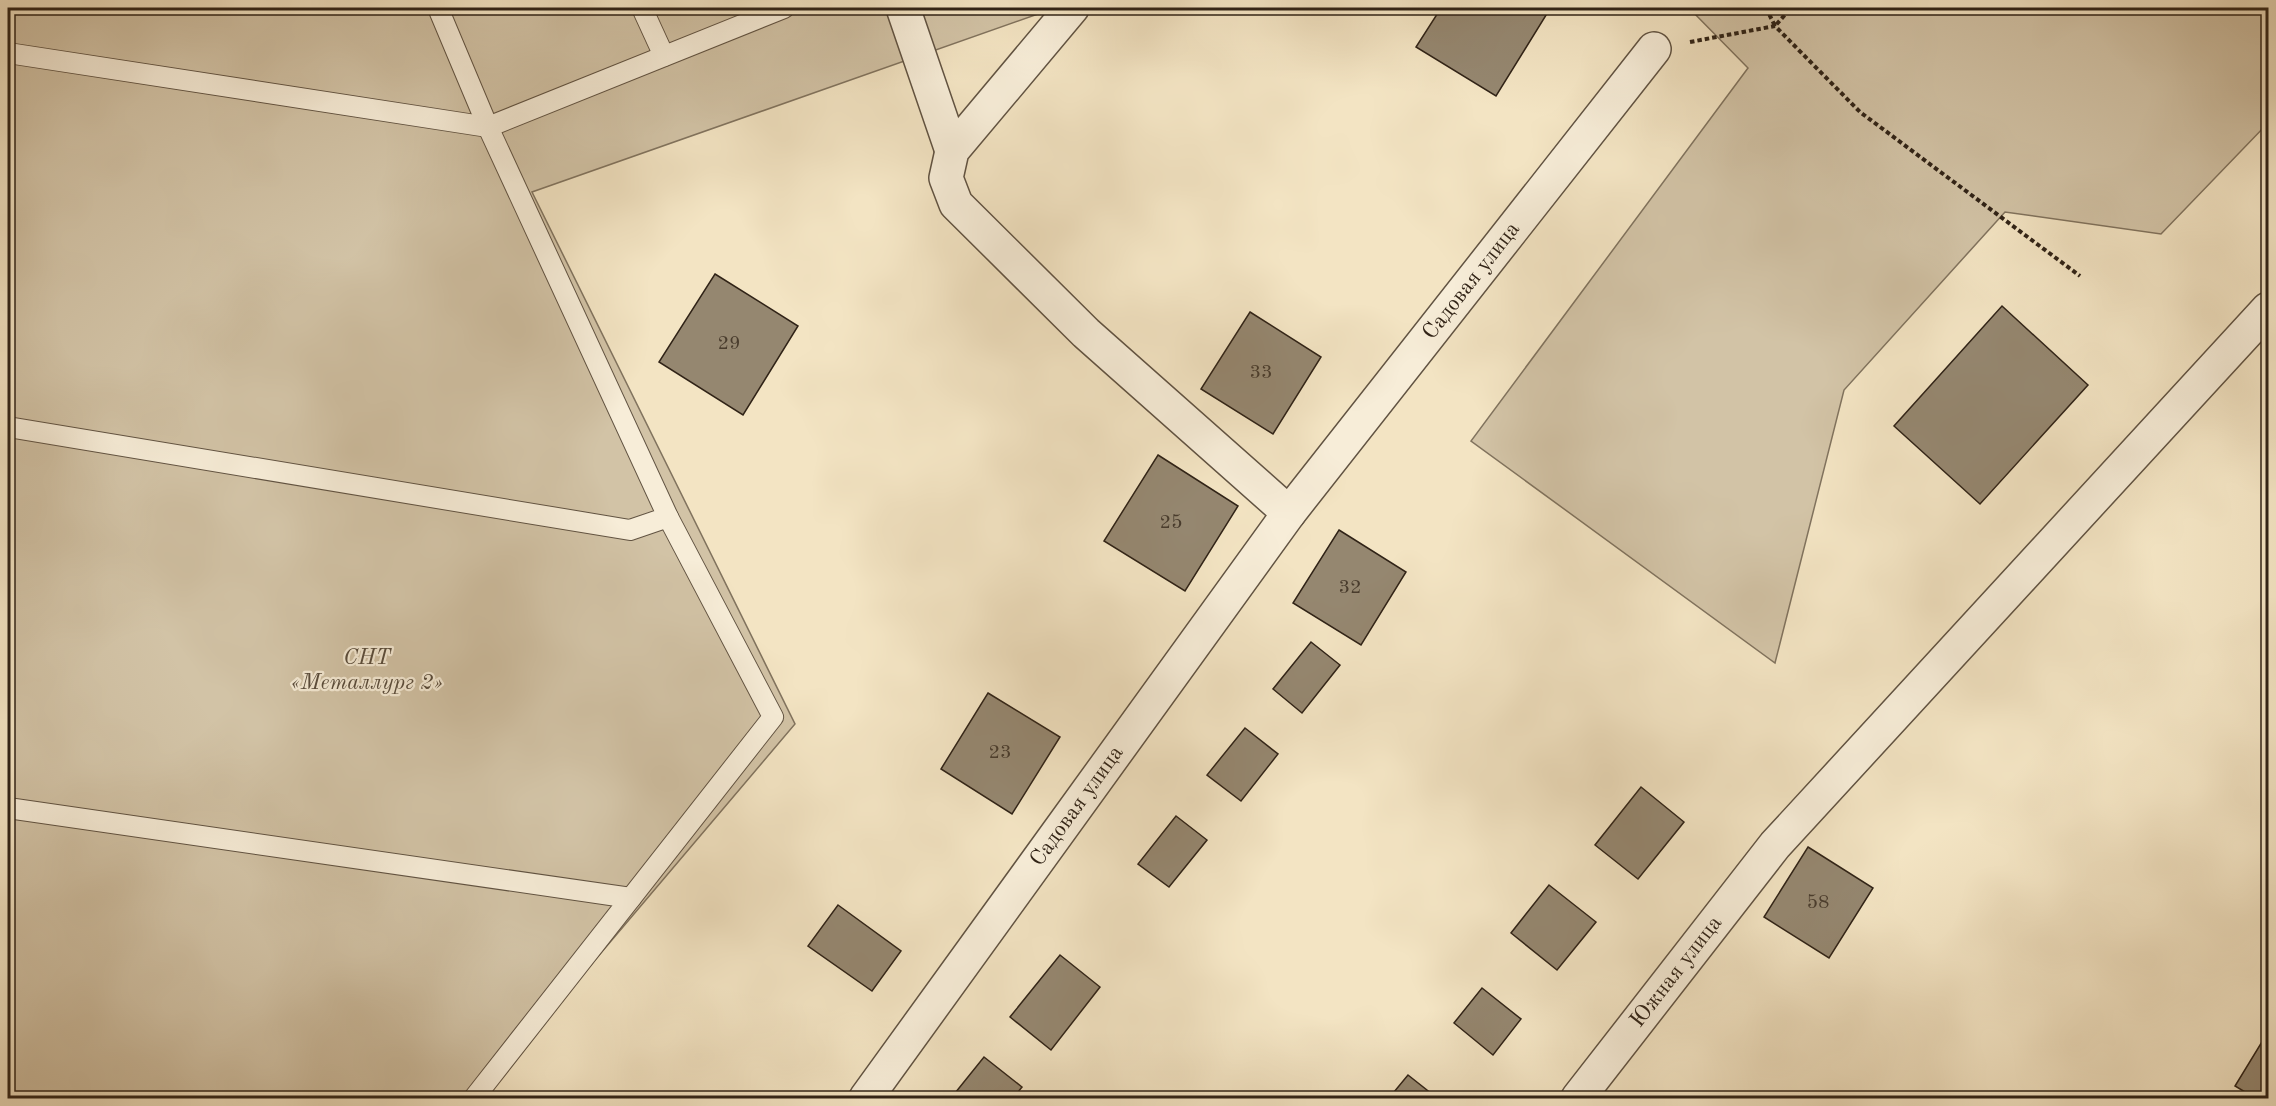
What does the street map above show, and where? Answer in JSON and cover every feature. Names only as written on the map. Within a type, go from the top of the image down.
[{"type":"street","points":[[903,8],[952,151]]},
{"type":"street","points":[[1072,8],[952,151],[946,178],[956,204],[1086,333],[1289,513]]},
{"type":"street","name":"Садовая улица","points":[[866,1098],[1289,513],[1654,49]]},
{"type":"street","name":"Южная улица","points":[[1578,1098],[1775,845],[2268,309]]},
{"type":"lane","points":[[438,8],[488,127],[668,517],[773,717],[474,1098]]},
{"type":"lane","points":[[642,8],[664,56]]},
{"type":"lane","points":[[8,53],[488,127],[784,8]]},
{"type":"lane","points":[[8,427],[630,530],[668,517]]},
{"type":"lane","points":[[8,808],[631,898]]},
{"type":"path","points":[[1766,8],[1775,26],[1860,112],[2080,276]]},
{"type":"path","points":[[1654,49],[1775,26],[1791,8]]},
{"type":"green space","name":"СНТ «Металлург 2»","points":[[8,8],[1055,8],[532,192],[795,724],[478,1098],[8,1098]]},
{"type":"green space","points":[[1689,8],[2268,8],[2268,123],[2161,234],[2005,212],[1844,390],[1775,663],[1471,441],[1748,68]]},
{"type":"building","points":[[1441,8],[1542,8],[1548,12],[1496,96],[1416,47]]},
{"type":"building","points":[[715,274],[798,326],[743,415],[659,362]]},
{"type":"building","points":[[2002,306],[2088,385],[1980,504],[1894,426]]},
{"type":"building","points":[[1250,312],[1321,357],[1273,434],[1201,389]]},
{"type":"building","points":[[1158,455],[1238,506],[1185,591],[1104,541]]},
{"type":"building","points":[[1339,530],[1406,572],[1361,645],[1293,603]]},
{"type":"building","points":[[1311,642],[1340,665],[1302,713],[1273,689]]},
{"type":"building","points":[[988,693],[1060,737],[1012,814],[941,769]]},
{"type":"building","points":[[1245,728],[1278,754],[1241,801],[1207,775]]},
{"type":"building","points":[[1641,787],[1684,822],[1638,879],[1595,845]]},
{"type":"building","points":[[1176,816],[1207,840],[1169,887],[1138,864]]},
{"type":"building","points":[[1808,847],[1873,888],[1829,958],[1764,917]]},
{"type":"building","points":[[1549,885],[1596,922],[1557,970],[1511,933]]},
{"type":"building","points":[[838,905],[901,951],[872,991],[808,946]]},
{"type":"building","points":[[1060,955],[1100,987],[1051,1050],[1010,1017]]},
{"type":"building","points":[[1482,988],[1521,1019],[1493,1055],[1454,1023]]},
{"type":"building","points":[[2268,1032],[2268,1098],[2255,1098],[2235,1086]]},
{"type":"building","points":[[984,1057],[1022,1087],[1013,1098],[951,1098]]},
{"type":"building","points":[[1408,1075],[1437,1098],[1389,1098]]}]
